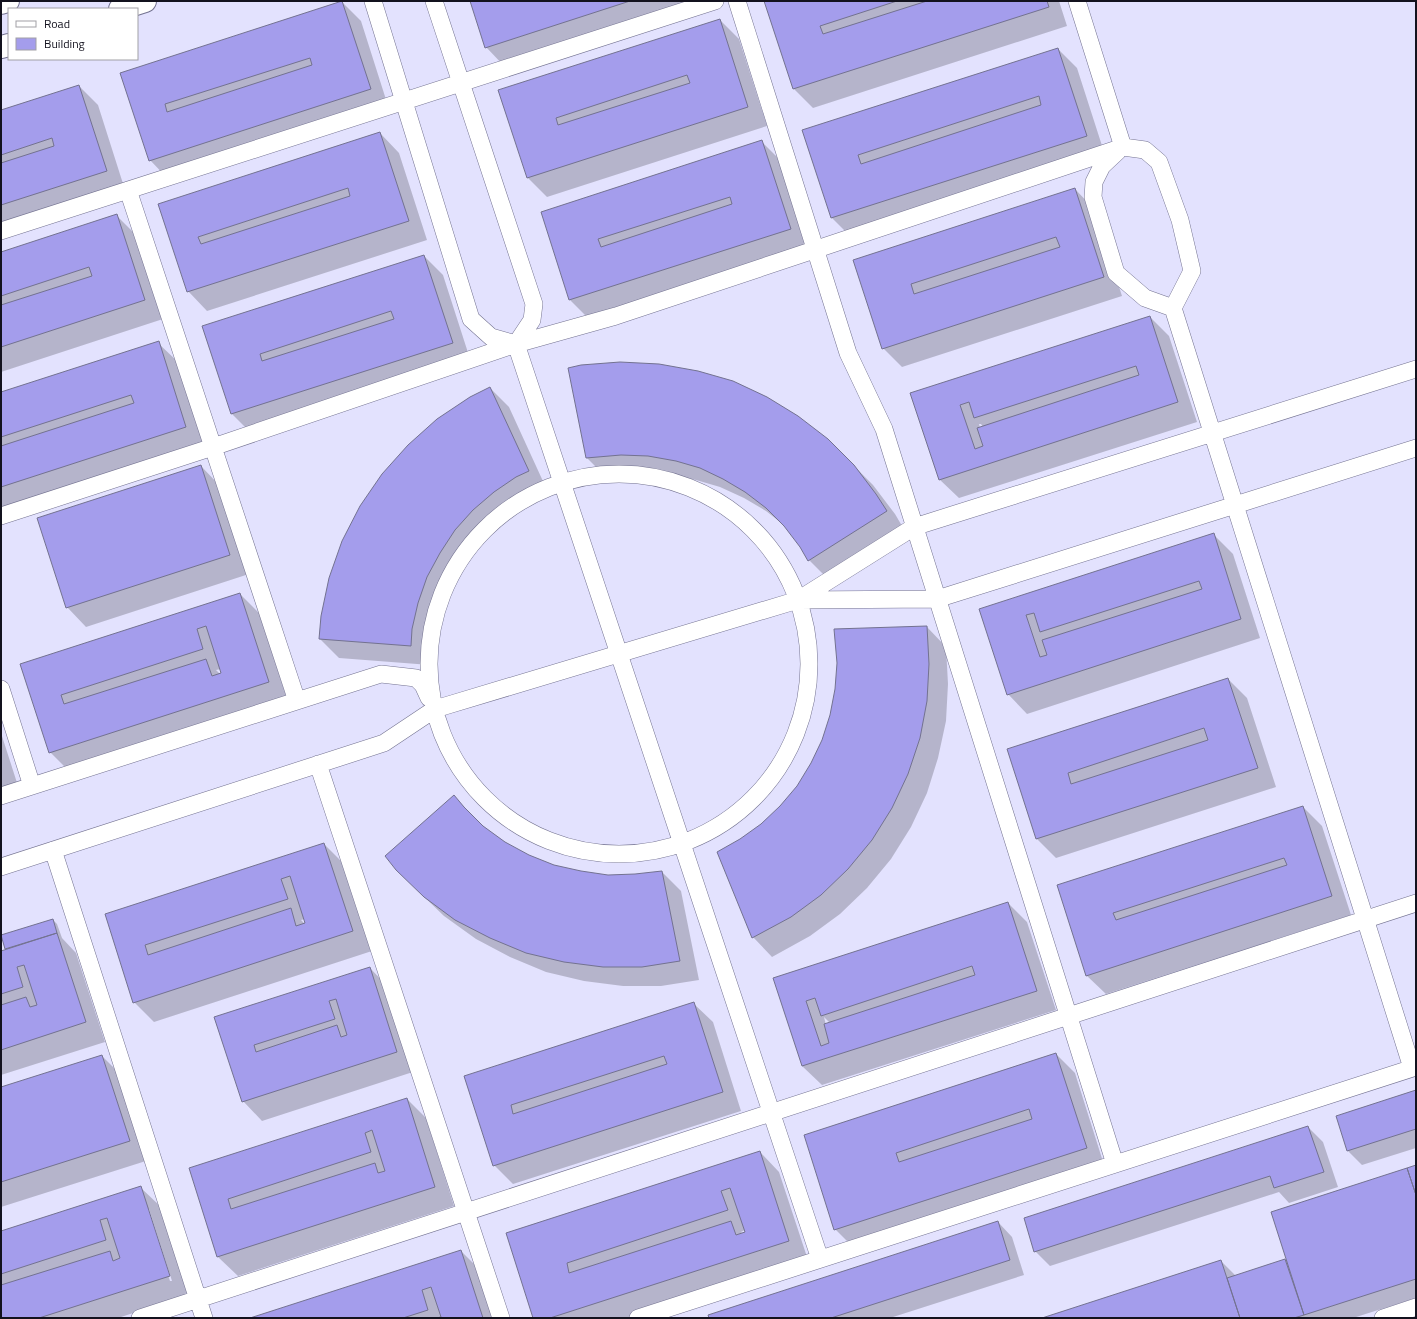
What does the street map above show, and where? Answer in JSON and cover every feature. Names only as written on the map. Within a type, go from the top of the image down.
[{"type":"street","points":[[1,3],[8,1]]},
{"type":"street","points":[[123,8],[145,1]]},
{"type":"lane","points":[[373,1],[471,319],[491,337],[516,344]]},
{"type":"lane","points":[[434,1],[534,304],[532,320],[516,344]]},
{"type":"lane","points":[[1,231],[715,1]]},
{"type":"lane","points":[[736,1],[848,353],[884,429],[1115,1164]]},
{"type":"lane","points":[[1077,1],[1123,147]]},
{"type":"lane","points":[[1123,147],[1102,166],[1094,182],[1094,197],[1116,273],[1145,298],[1173,308]]},
{"type":"lane","points":[[1,516],[213,447],[516,344],[616,316],[1123,147],[1145,150],[1158,162],[1180,220],[1192,271],[1173,308],[1414,1067],[638,1318]]},
{"type":"lane","points":[[128,190],[297,700]]},
{"type":"lane","points":[[516,344],[820,1259]]},
{"type":"lane","points":[[1,867],[384,743],[434,709],[798,600],[914,527],[1416,369]]},
{"type":"lane","points":[[798,600],[937,599],[1416,448]]},
{"type":"lane","points":[[630,474],[659,478],[680,484],[713,498],[737,514],[759,534],[777,556],[791,582],[802,609],[808,637],[810,666],[806,702],[800,723],[789,750],[774,775],[754,797],[732,817],[707,832],[682,843],[652,851],[622,854],[593,852],[564,846],[536,835],[510,820],[486,801],[466,777],[450,752],[438,723],[431,694],[429,662],[431,632],[439,602],[451,574],[468,548],[489,526],[513,507],[540,491],[562,483],[599,475],[630,474]]},
{"type":"lane","points":[[1,796],[381,674],[416,678],[423,685],[434,709]]},
{"type":"lane","points":[[1,689],[32,786]]},
{"type":"lane","points":[[318,764],[501,1318]]},
{"type":"lane","points":[[53,850],[204,1318]]},
{"type":"lane","points":[[140,1318],[1416,903]]},
{"type":"lane","points":[[1383,1318],[1416,1307]]},
{"type":"building","points":[[342,1],[371,89],[149,161],[120,73]],"holes":[[[310,58],[312,65],[167,112],[165,104]]]},
{"type":"building","points":[[470,1],[630,1],[485,48]]},
{"type":"building","points":[[764,1],[897,1],[820,26],[823,34],[927,1],[1047,1],[1049,7],[793,89]]},
{"type":"building","points":[[720,19],[748,107],[527,178],[498,90]],"holes":[[[687,75],[690,83],[558,125],[556,118]]]},
{"type":"building","points":[[1058,48],[1087,136],[831,218],[802,130]],"holes":[[[1039,96],[1041,105],[861,164],[858,155]]]},
{"type":"building","points":[[79,85],[107,171],[1,205],[1,163],[54,146],[52,138],[1,155],[1,110]]},
{"type":"building","points":[[380,132],[409,221],[187,292],[158,204]],"holes":[[[348,188],[350,196],[201,244],[198,237]]]},
{"type":"building","points":[[762,140],[791,229],[569,300],[541,212]],"holes":[[[730,197],[732,204],[601,247],[598,239]]]},
{"type":"building","points":[[1075,188],[1104,277],[882,349],[853,260]],"holes":[[[1056,237],[1060,247],[914,294],[911,284]]]},
{"type":"building","points":[[117,214],[145,300],[1,347],[1,305],[92,276],[89,267],[1,296],[1,252]]},
{"type":"building","points":[[424,255],[453,343],[231,414],[202,326]],"holes":[[[391,311],[394,319],[262,361],[260,354]]]},
{"type":"building","points":[[1150,316],[1178,402],[939,480],[910,393]],"holes":[[[1136,366],[1139,375],[977,428],[983,446],[975,449],[960,405],[969,402],[974,418]]]},
{"type":"building","points":[[159,341],[186,427],[1,487],[1,446],[134,403],[131,395],[1,437],[1,392]]},
{"type":"building","points":[[620,362],[659,364],[698,371],[733,381],[767,397],[798,416],[828,439],[854,465],[887,511],[808,561],[800,547],[784,526],[766,508],[745,492],[700,468],[676,461],[648,456],[621,455],[586,458],[568,368],[581,365]]},
{"type":"building","points":[[490,387],[529,471],[516,477],[494,492],[473,510],[455,530],[427,577],[418,603],[412,629],[411,646],[319,639],[321,616],[329,578],[342,541],[360,506],[382,474],[408,445],[437,419],[470,397]]},
{"type":"building","points":[[201,465],[230,555],[66,608],[37,518]]},
{"type":"building","points":[[1214,533],[1241,619],[1007,695],[979,609]],"holes":[[[1199,581],[1202,589],[1042,640],[1047,655],[1040,657],[1026,615],[1034,613],[1040,632]]]},
{"type":"building","points":[[240,593],[269,682],[49,753],[20,664]],"holes":[[[206,626],[221,673],[212,676],[206,659],[64,704],[61,695],[203,649],[197,629]]]},
{"type":"building","points":[[927,626],[929,664],[927,701],[920,738],[908,774],[892,808],[872,840],[848,869],[821,895],[791,917],[752,938],[717,852],[740,839],[761,824],[780,806],[797,786],[811,763],[822,740],[830,715],[835,689],[837,663],[834,629]]},
{"type":"building","points":[[1228,678],[1258,768],[1036,839],[1007,749]],"holes":[[[1204,728],[1208,740],[1071,784],[1068,773]]]},
{"type":"building","points":[[454,795],[483,826],[505,842],[529,855],[554,865],[608,875],[662,871],[680,961],[642,967],[603,967],[564,962],[526,953],[490,938],[455,920],[424,897],[396,870],[385,856]]},
{"type":"building","points":[[1303,806],[1332,896],[1086,976],[1057,885]],"holes":[[[1284,858],[1287,865],[1116,920],[1113,913]]]},
{"type":"building","points":[[324,843],[353,931],[133,1003],[105,914]],"holes":[[[290,876],[305,923],[296,926],[291,908],[148,955],[145,945],[288,899],[281,879]]]},
{"type":"building","points":[[1008,902],[1037,991],[802,1066],[773,978]],"holes":[[[972,966],[975,975],[824,1024],[829,1043],[821,1046],[806,1001],[815,998],[821,1016]]]},
{"type":"building","points":[[53,919],[57,933],[5,949],[1,935]]},
{"type":"building","points":[[57,933],[86,1022],[1,1050],[1,1005],[26,997],[30,1007],[37,1005],[24,965],[17,967],[23,987],[1,994],[1,951]]},
{"type":"building","points":[[370,967],[397,1052],[242,1102],[214,1017]],"holes":[[[336,999],[347,1035],[341,1037],[337,1025],[256,1052],[254,1045],[335,1019],[329,1001]]]},
{"type":"building","points":[[694,1002],[723,1092],[493,1166],[464,1076]],"holes":[[[664,1056],[667,1064],[513,1114],[511,1105]]]},
{"type":"building","points":[[1056,1053],[1087,1148],[834,1230],[804,1135]],"holes":[[[1029,1109],[1032,1119],[899,1162],[896,1153]]]},
{"type":"building","points":[[102,1055],[130,1141],[1,1182],[1,1087]]},
{"type":"building","points":[[1416,1090],[1416,1129],[1347,1151],[1336,1116]]},
{"type":"building","points":[[407,1098],[435,1187],[217,1257],[189,1168]],"holes":[[[372,1130],[385,1171],[378,1173],[375,1163],[231,1209],[228,1199],[371,1152],[365,1133]]]},
{"type":"building","points":[[1308,1126],[1324,1172],[1274,1188],[1270,1176],[1034,1252],[1024,1218]]},
{"type":"building","points":[[760,1151],[789,1241],[550,1318],[533,1318],[506,1233]],"holes":[[[730,1188],[745,1232],[736,1235],[731,1221],[569,1273],[567,1263],[728,1210],[721,1191]]]},
{"type":"building","points":[[1416,1165],[1416,1195],[1407,1168]]},
{"type":"building","points":[[1407,1168],[1416,1195],[1416,1279],[1304,1315],[1271,1212]]},
{"type":"building","points":[[141,1186],[170,1276],[39,1318],[1,1318],[1,1285],[110,1251],[113,1261],[120,1258],[107,1218],[100,1220],[106,1240],[1,1274],[1,1231]]},
{"type":"building","points":[[998,1221],[1010,1260],[831,1318],[709,1318],[708,1315]]},
{"type":"building","points":[[461,1250],[483,1318],[436,1318],[441,1317],[431,1287],[422,1290],[428,1310],[403,1318],[250,1318]]},
{"type":"building","points":[[1285,1259],[1304,1315],[1294,1318],[1240,1318],[1227,1278]]},
{"type":"building","points":[[1221,1260],[1240,1318],[1042,1318]]}]
